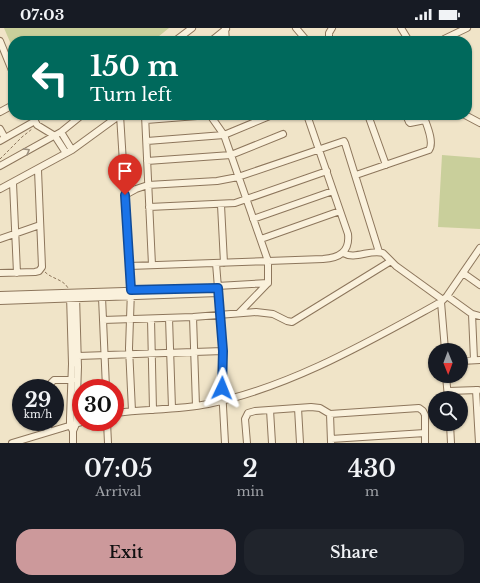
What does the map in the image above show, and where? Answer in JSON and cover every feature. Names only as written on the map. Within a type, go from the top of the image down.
[{"type":"street","points":[[182,36],[192,28]]},
{"type":"street","points":[[296,28],[303,36]]},
{"type":"street","points":[[450,36],[467,28]]},
{"type":"street","points":[[217,36],[225,29]]},
{"type":"street","points":[[0,41],[8,60]]},
{"type":"street","points":[[0,128],[2,140],[35,120],[55,136],[69,152]]},
{"type":"street","points":[[0,166],[55,136],[76,120]]},
{"type":"street","points":[[0,189],[38,170],[69,152],[113,120]]},
{"type":"street","points":[[120,120],[130,266],[131,293],[129,355],[132,411]]},
{"type":"street","points":[[146,120],[152,265]]},
{"type":"street","points":[[147,141],[224,135],[260,120]]},
{"type":"street","points":[[130,266],[331,258],[343,253],[347,246],[348,238],[327,171],[309,120]]},
{"type":"street","points":[[370,120],[386,165]]},
{"type":"street","points":[[356,175],[429,150],[431,148],[425,120],[410,123],[408,120]]},
{"type":"street","points":[[215,122],[224,135],[268,261],[268,283],[239,313]]},
{"type":"street","points":[[61,132],[69,152]]},
{"type":"street","points":[[147,161],[231,155],[283,134]]},
{"type":"street","points":[[125,195],[148,185],[238,177],[344,142],[356,175],[379,252]]},
{"type":"street","points":[[0,273],[38,271],[41,269],[38,170]]},
{"type":"street","points":[[149,207],[235,203],[327,171]]},
{"type":"street","points":[[13,183],[17,273]]},
{"type":"street","points":[[253,219],[333,191]]},
{"type":"street","points":[[221,204],[224,263]]},
{"type":"street","points":[[261,239],[340,211]]},
{"type":"street","points":[[0,239],[40,225]]},
{"type":"street","points":[[124,412],[196,406],[223,400],[263,388],[311,370],[443,299],[480,248]]},
{"type":"street","points":[[343,253],[350,256],[379,252],[385,254],[391,262],[443,299],[472,314],[480,316]]},
{"type":"street","points":[[103,320],[193,317],[256,312],[268,313],[292,322],[391,262]]},
{"type":"street","points":[[216,263],[223,351],[225,443]]},
{"type":"street","points":[[463,273],[480,285]]},
{"type":"street","points":[[0,295],[131,293],[218,289],[268,283]]},
{"type":"street","points":[[0,301],[73,295],[102,297],[131,293]]},
{"type":"street","points":[[73,295],[78,356],[77,379]]},
{"type":"street","points":[[72,379],[73,295]]},
{"type":"street","points":[[102,297],[105,379]]},
{"type":"street","points":[[443,299],[444,343]]},
{"type":"street","points":[[472,314],[477,360]]},
{"type":"street","points":[[193,317],[196,406]]},
{"type":"street","points":[[169,318],[172,408]]},
{"type":"street","points":[[152,319],[153,410]]},
{"type":"street","points":[[78,356],[223,351]]},
{"type":"street","points":[[64,380],[72,380]]},
{"type":"street","points":[[468,392],[478,390],[479,443]]},
{"type":"street","points":[[247,443],[246,415],[253,411],[316,407],[330,414],[419,408],[424,412],[425,443]]},
{"type":"street","points":[[298,408],[300,443]]},
{"type":"street","points":[[270,410],[272,443]]},
{"type":"street","points":[[330,414],[331,441],[425,433]]},
{"type":"street","points":[[12,443],[72,427]]},
{"type":"street","points":[[73,443],[74,431]]},
{"type":"street","points":[[107,431],[108,443]]},
{"type":"street","points":[[450,431],[451,443]]},
{"type":"path","points":[[0,159],[22,137],[35,120]]},
{"type":"path","points":[[42,264],[46,273],[66,284],[73,295]]},
{"type":"green space","points":[[4,28],[169,28],[159,36],[8,36],[8,37]]},
{"type":"green space","points":[[442,155],[480,158],[480,229],[438,227]]},
{"type":"route","points":[[125,195],[131,290],[218,288],[223,351],[222,388]]}]
